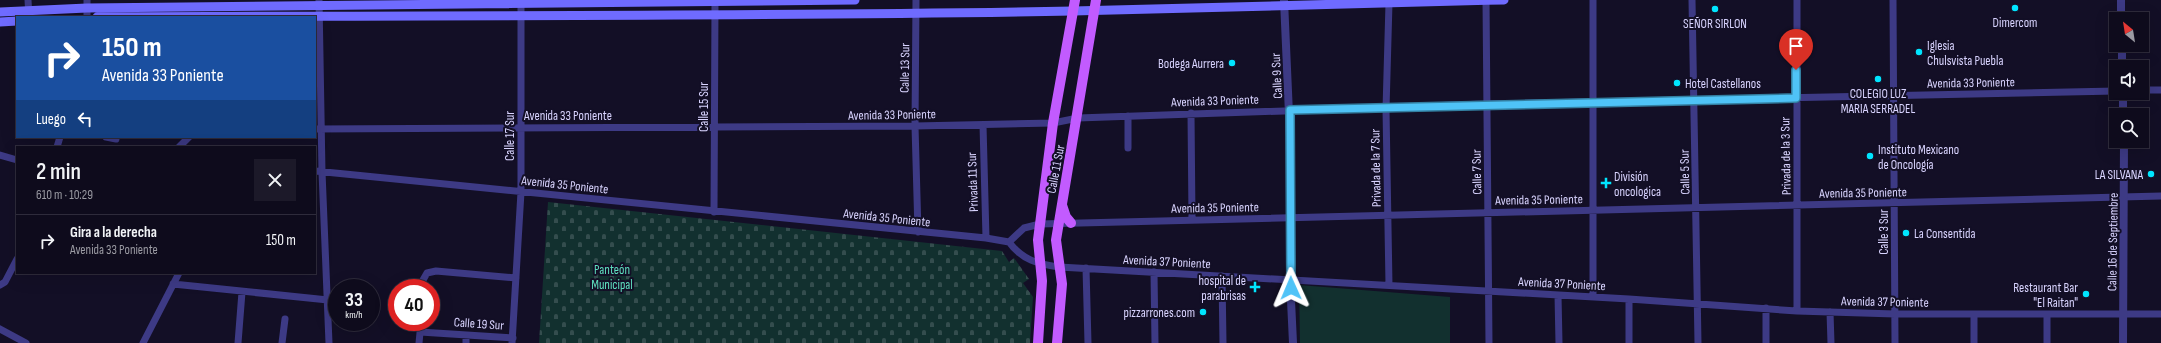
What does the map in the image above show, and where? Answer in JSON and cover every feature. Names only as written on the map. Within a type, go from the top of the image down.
[{"type":"main road","points":[[0,12],[29,14],[87,8],[204,3],[573,1],[715,3],[855,0]]},
{"type":"main road","name":"Calle 11 Sur","points":[[1038,343],[1042,281],[1038,240],[1053,123],[1075,0]]},
{"type":"main road","points":[[256,16],[521,14],[715,15],[1073,11],[1095,5],[1389,3],[1504,0]]},
{"type":"main road","name":"Calle 11 Sur","points":[[1057,343],[1062,284],[1056,240],[1078,118],[1095,5]]},
{"type":"main road","points":[[0,22],[16,21]]},
{"type":"main road","points":[[1062,204],[1066,217],[1071,223]]},
{"type":"street","points":[[28,0],[29,14]]},
{"type":"street","name":"Calle 13 Sur","points":[[916,0],[915,126],[918,232]]},
{"type":"street","name":"Calle 7 Sur","points":[[1486,0],[1489,343]]},
{"type":"street","points":[[1593,0],[1593,297]]},
{"type":"street","name":"Calle 5 Sur","points":[[1692,0],[1697,207],[1696,303],[1698,343]]},
{"type":"street","name":"Privada de la 3 Sur","points":[[1797,0],[1797,311]]},
{"type":"street","name":"Calle 3 Sur","points":[[1893,0],[1895,343]]},
{"type":"street","points":[[2121,0],[2121,12]]},
{"type":"street","points":[[573,1],[573,14]]},
{"type":"street","points":[[635,1],[635,14]]},
{"type":"street","points":[[379,2],[379,15]]},
{"type":"street","points":[[413,2],[413,15]]},
{"type":"street","points":[[476,15],[477,2]]},
{"type":"street","name":"Calle 17 Sur","points":[[512,340],[521,192],[521,2]]},
{"type":"street","points":[[204,3],[204,16]]},
{"type":"street","points":[[256,3],[256,16]]},
{"type":"street","points":[[173,284],[328,300],[319,171],[319,3]]},
{"type":"street","name":"Calle 15 Sur","points":[[714,212],[715,3]]},
{"type":"street","name":"Calle 9 Sur","points":[[1284,3],[1290,110],[1290,279],[1293,343]]},
{"type":"street","name":"Privada de la 7 Sur","points":[[1389,3],[1386,109],[1389,286]]},
{"type":"street","points":[[2149,90],[2161,90]]},
{"type":"street","name":"Avenida 33 Poniente","points":[[319,129],[983,125],[1053,123],[1078,118],[1191,113],[1386,109],[1487,104],[2109,91]]},
{"type":"street","points":[[1191,113],[1192,219]]},
{"type":"street","points":[[1128,116],[1128,148]]},
{"type":"street","name":"Privada 11 Sur","points":[[983,125],[986,238]]},
{"type":"street","points":[[111,138],[116,139]]},
{"type":"street","name":"Calle 16 de Septiembre","points":[[2123,343],[2124,148]]},
{"type":"street","points":[[0,155],[16,160]]},
{"type":"street","name":"Avenida 35 Poniente","points":[[319,171],[714,212],[986,238],[1008,242],[1024,228],[1040,224],[1058,223],[2161,196]]},
{"type":"street","name":"Avenida 37 Poniente","points":[[1008,242],[1020,255],[1041,265],[1060,267],[1696,303],[1797,311],[1974,315],[2161,314]]},
{"type":"street","points":[[0,284],[5,282],[16,261]]},
{"type":"street","points":[[1086,268],[1088,343]]},
{"type":"street","points":[[424,279],[427,273],[436,271],[516,278]]},
{"type":"street","points":[[1154,272],[1155,343]]},
{"type":"street","points":[[143,343],[178,274]]},
{"type":"street","points":[[1222,276],[1223,343]]},
{"type":"street","points":[[238,343],[242,292]]},
{"type":"street","points":[[1558,295],[1559,343]]},
{"type":"street","points":[[1629,299],[1629,343]]},
{"type":"street","points":[[1766,308],[1766,343]]},
{"type":"street","points":[[1830,312],[1831,343]]},
{"type":"street","points":[[2046,314],[2047,343]]},
{"type":"street","points":[[1974,315],[1974,343]]},
{"type":"street","points":[[282,343],[285,319]]},
{"type":"street","points":[[0,329],[26,343]]},
{"type":"street","points":[[329,331],[329,343]]},
{"type":"street","points":[[419,343],[420,332]]},
{"type":"street","name":"Calle 19 Sur","points":[[420,332],[512,340]]},
{"type":"street","points":[[466,335],[466,343]]},
{"type":"green space","name":"Panteón Municipal","points":[[548,202],[1002,251],[1009,262],[1014,258],[1029,279],[1023,283],[1033,297],[1030,343],[539,343]]},
{"type":"green space","points":[[1299,285],[1450,297],[1450,343],[1300,343]]},
{"type":"place","name":"Dimercom","points":[[2015,8]]},
{"type":"place","name":"SEÑOR SIRLON","points":[[1715,9]]},
{"type":"place","name":"Iglesia Chulsvista Puebla","points":[[1919,52]]},
{"type":"place","name":"Bodega Aurrera","points":[[1232,63]]},
{"type":"place","name":"COLEGIO LUZ MARIA SERRADEL","points":[[1878,79]]},
{"type":"place","name":"Hotel Castellanos","points":[[1677,83]]},
{"type":"place","name":"Instituto Mexicano de Oncología","points":[[1870,156]]},
{"type":"place","name":"LA SILVANA","points":[[2151,174]]},
{"type":"place","name":"División oncologica","points":[[1606,183]]},
{"type":"place","name":"La Consentida","points":[[1906,233]]},
{"type":"place","name":"hospital de parabrisas","points":[[1255,287]]},
{"type":"place","name":"Restaurant Bar \"El Raitan\"","points":[[2086,294]]},
{"type":"place","name":"pizzarrones.com","points":[[1203,312]]},
{"type":"route","points":[[1291,288],[1290,110],[1386,109],[1484,104],[1796,98],[1796,70]]}]
